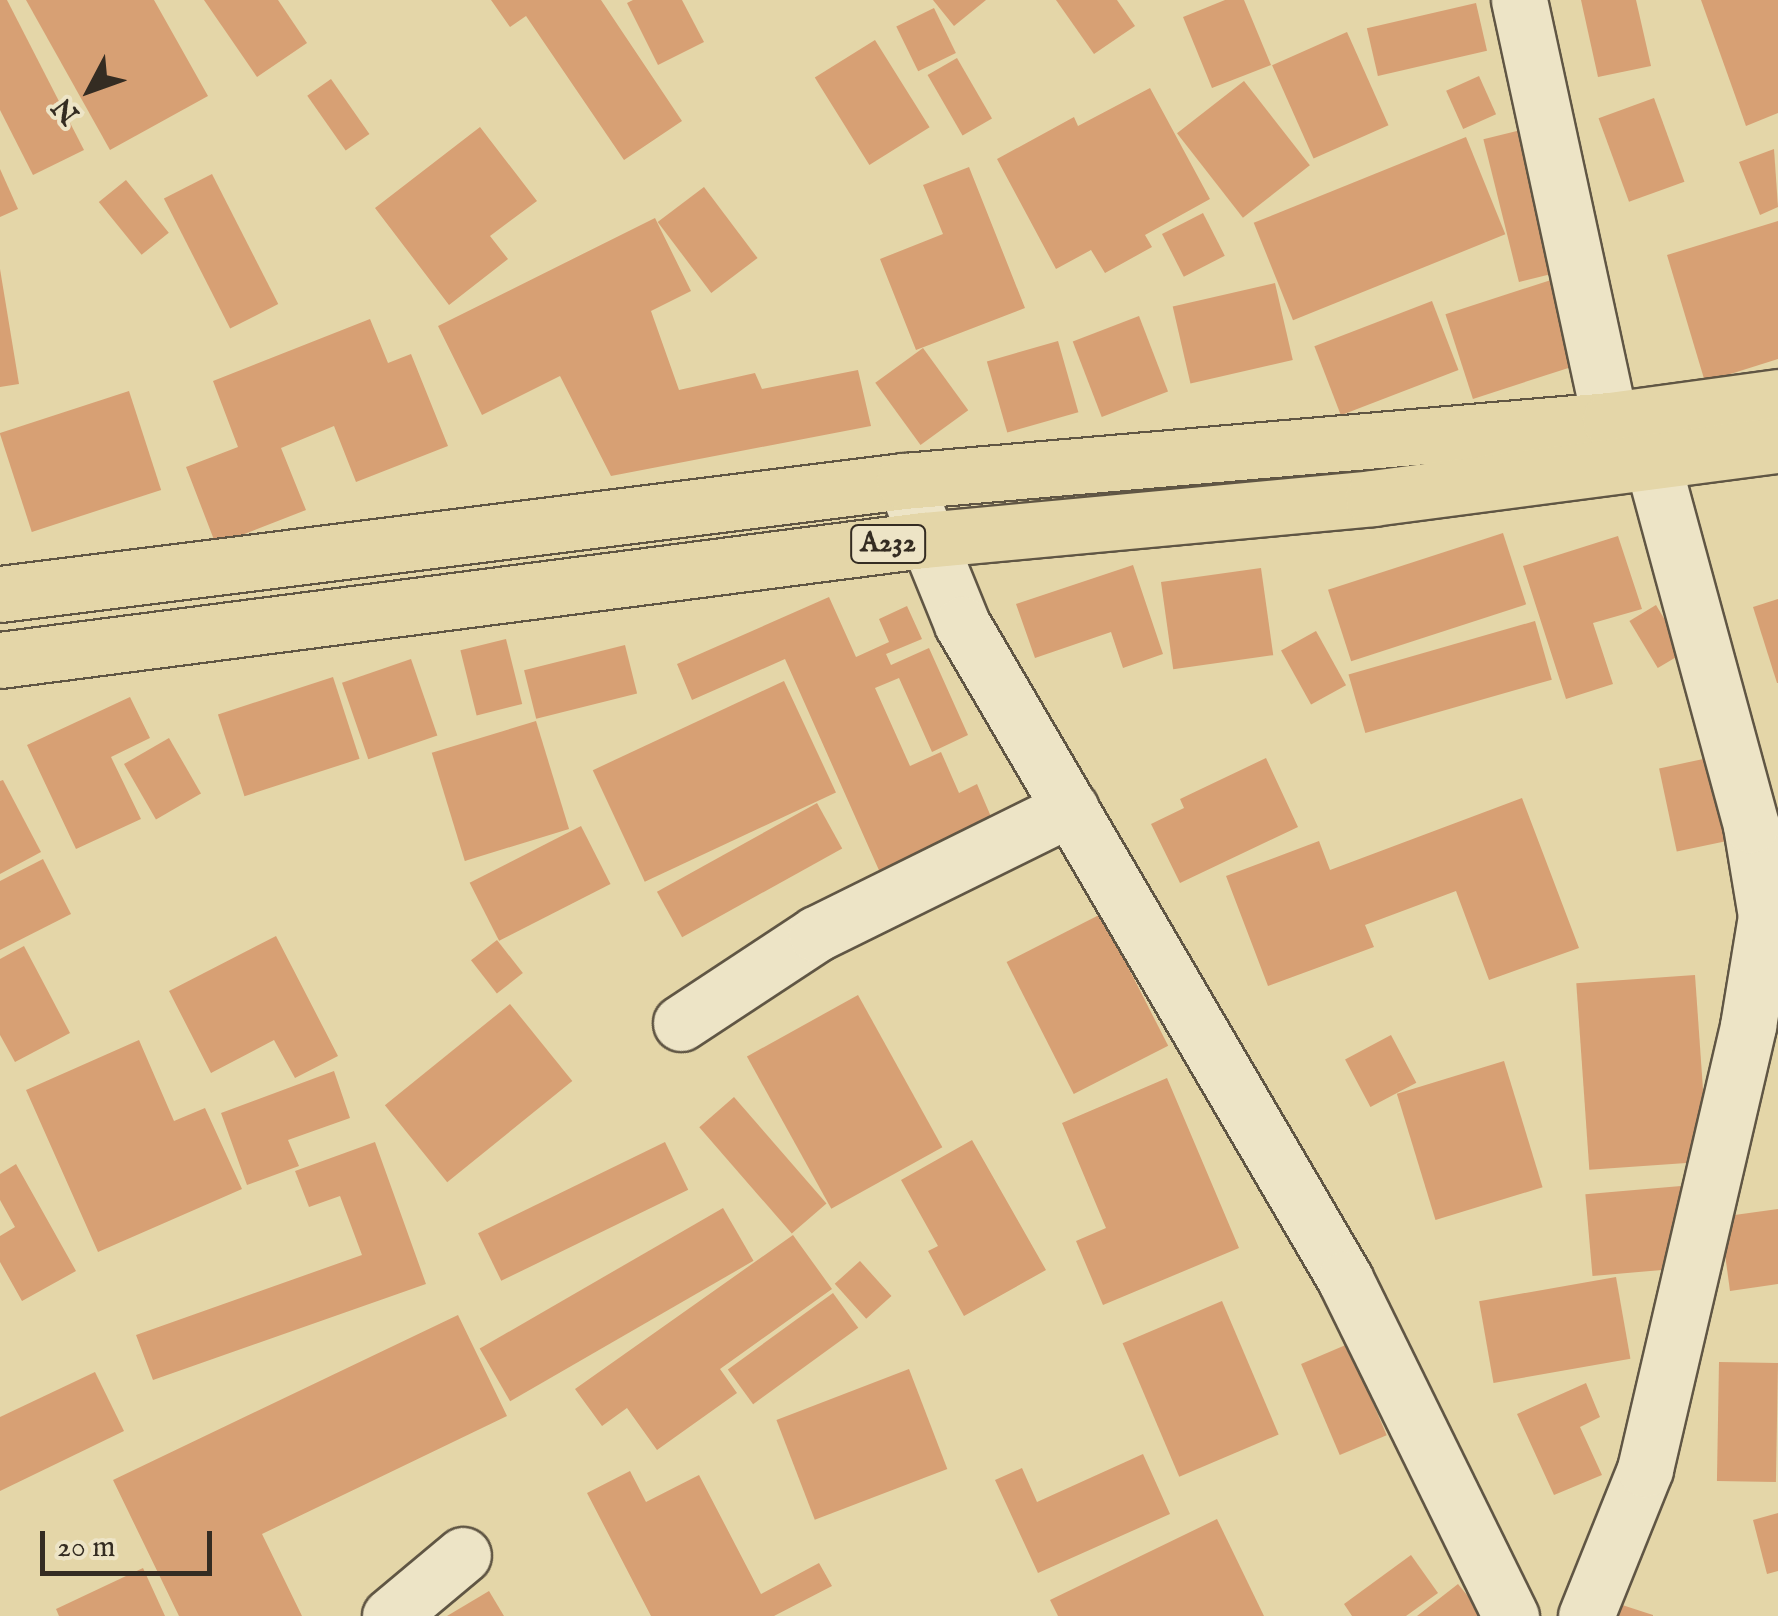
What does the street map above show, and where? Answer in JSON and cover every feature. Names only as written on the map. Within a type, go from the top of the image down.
[{"type":"main road","name":"A232","points":[[0,594],[904,481],[1610,420],[1778,397]]},
{"type":"main road","name":"A232","points":[[0,660],[922,540],[1373,498],[1778,445]]},
{"type":"street","points":[[1519,0],[1610,420]]},
{"type":"street","points":[[1586,1616],[1645,1469],[1748,1026],[1766,916],[1751,825],[1652,460]]},
{"type":"street","points":[[904,481],[922,540],[1011,714],[1071,808],[1345,1279],[1511,1616]]},
{"type":"street","points":[[681,1022],[816,934],[1071,808]]},
{"type":"street","points":[[390,1616],[463,1555]]},
{"type":"building","points":[[0,0],[7,0],[84,150],[33,175],[0,110]]},
{"type":"building","points":[[26,0],[154,0],[208,96],[110,150]]},
{"type":"building","points":[[204,0],[278,0],[307,43],[257,77]]},
{"type":"building","points":[[491,0],[601,0],[682,121],[624,160],[526,16],[510,27]]},
{"type":"building","points":[[682,0],[704,42],[658,65],[627,3]]},
{"type":"building","points":[[933,0],[986,0],[954,26]]},
{"type":"building","points":[[1056,0],[1117,0],[1135,26],[1094,54]]},
{"type":"building","points":[[1225,0],[1244,0],[1271,65],[1212,88],[1183,17]]},
{"type":"building","points":[[1581,0],[1636,0],[1651,66],[1598,77]]},
{"type":"building","points":[[1701,0],[1778,0],[1778,113],[1746,126]]},
{"type":"building","points":[[1476,3],[1487,51],[1378,76],[1367,28]]},
{"type":"building","points":[[934,8],[956,53],[918,71],[896,26]]},
{"type":"building","points":[[1347,32],[1388,125],[1314,159],[1272,65]]},
{"type":"building","points":[[875,40],[930,127],[869,165],[815,78]]},
{"type":"building","points":[[957,58],[992,119],[963,136],[928,75]]},
{"type":"building","points":[[1479,76],[1496,114],[1463,129],[1446,91]]},
{"type":"building","points":[[331,79],[369,134],[346,151],[307,96]]},
{"type":"building","points":[[1244,81],[1310,165],[1243,218],[1177,133]]},
{"type":"building","points":[[1150,88],[1210,199],[1145,235],[1152,247],[1105,273],[1091,250],[1056,269],[997,159],[1074,117],[1078,126]]},
{"type":"building","points":[[1654,98],[1684,182],[1629,202],[1599,118]]},
{"type":"building","points":[[480,127],[537,201],[490,236],[508,259],[449,305],[375,208]]},
{"type":"building","points":[[1529,128],[1565,271],[1519,282],[1483,139]]},
{"type":"building","points":[[1466,137],[1505,234],[1293,320],[1254,223]]},
{"type":"building","points":[[1774,149],[1778,207],[1760,215],[1739,162]]},
{"type":"building","points":[[969,167],[1025,308],[916,350],[880,259],[943,234],[923,185]]},
{"type":"building","points":[[0,169],[18,209],[0,217]]},
{"type":"building","points":[[212,174],[278,304],[230,329],[164,199]]},
{"type":"building","points":[[126,180],[169,233],[142,255],[99,202]]},
{"type":"building","points":[[704,187],[758,258],[711,293],[658,222]]},
{"type":"building","points":[[1203,213],[1225,256],[1184,277],[1162,234]]},
{"type":"building","points":[[655,218],[691,291],[651,311],[679,390],[755,373],[762,389],[858,370],[871,426],[611,476],[560,376],[482,415],[438,326]]},
{"type":"building","points":[[1778,221],[1778,359],[1705,382],[1667,255]]},
{"type":"building","points":[[0,269],[19,384],[0,387]]},
{"type":"building","points":[[1551,280],[1579,365],[1473,399],[1445,314]]},
{"type":"building","points":[[1275,283],[1293,360],[1190,384],[1173,307]]},
{"type":"building","points":[[1432,301],[1459,370],[1341,415],[1314,346]]},
{"type":"building","points":[[1139,316],[1168,392],[1102,417],[1073,341]]},
{"type":"building","points":[[370,319],[388,363],[411,354],[448,446],[356,482],[334,426],[281,448],[306,510],[216,545],[186,467],[238,447],[213,381]]},
{"type":"building","points":[[1058,341],[1078,412],[1007,433],[987,361]]},
{"type":"building","points":[[923,348],[968,410],[921,445],[875,383]]},
{"type":"building","points":[[129,391],[161,490],[32,532],[0,433]]},
{"type":"building","points":[[1503,533],[1526,604],[1351,661],[1328,590]]},
{"type":"building","points":[[1618,536],[1642,609],[1593,623],[1613,684],[1566,699],[1523,566]]},
{"type":"building","points":[[1133,565],[1163,654],[1123,668],[1111,632],[1035,658],[1016,604]]},
{"type":"building","points":[[1261,568],[1273,655],[1173,669],[1161,582]]},
{"type":"building","points":[[829,597],[856,657],[889,642],[879,619],[907,606],[922,639],[886,654],[891,665],[929,648],[968,735],[932,752],[899,678],[875,688],[910,766],[941,752],[959,793],[977,784],[995,826],[882,877],[785,659],[692,700],[677,664]]},
{"type":"building","points":[[1778,599],[1778,683],[1777,683],[1753,607]]},
{"type":"building","points":[[1656,605],[1684,652],[1658,668],[1629,621]]},
{"type":"building","points":[[1535,621],[1552,680],[1365,733],[1349,674]]},
{"type":"building","points":[[1316,631],[1346,685],[1311,705],[1281,650]]},
{"type":"building","points":[[506,639],[522,704],[477,715],[460,650]]},
{"type":"building","points":[[625,645],[637,694],[536,719],[524,670]]},
{"type":"building","points":[[411,659],[437,736],[368,759],[342,683]]},
{"type":"building","points":[[333,677],[360,759],[244,796],[218,714]]},
{"type":"building","points":[[784,681],[836,792],[645,882],[593,770]]},
{"type":"building","points":[[130,697],[150,738],[111,757],[141,819],[76,849],[27,745]]},
{"type":"building","points":[[536,721],[569,829],[465,861],[432,753]]},
{"type":"building","points":[[169,738],[201,793],[156,819],[124,764]]},
{"type":"building","points":[[1266,758],[1298,827],[1180,883],[1151,824],[1184,808],[1180,799]]},
{"type":"building","points":[[1708,758],[1726,841],[1677,852],[1659,768]]},
{"type":"building","points":[[3,780],[41,852],[0,874],[0,781]]},
{"type":"building","points":[[1522,798],[1579,948],[1489,980],[1456,891],[1365,925],[1374,947],[1268,986],[1226,876],[1319,841],[1330,870]]},
{"type":"building","points":[[817,803],[842,848],[682,937],[657,892]]},
{"type":"building","points":[[581,826],[611,884],[499,941],[470,883]]},
{"type":"building","points":[[43,859],[71,914],[0,950],[0,881]]},
{"type":"building","points":[[1101,914],[1168,1046],[1074,1094],[1007,962]]},
{"type":"building","points":[[276,936],[338,1056],[295,1078],[274,1040],[211,1073],[169,991]]},
{"type":"building","points":[[497,940],[523,973],[497,993],[471,960]]},
{"type":"building","points":[[24,946],[70,1033],[15,1062],[0,1035],[0,959]]},
{"type":"building","points":[[1695,975],[1708,1162],[1589,1170],[1576,983]]},
{"type":"building","points":[[858,995],[942,1147],[831,1209],[747,1057]]},
{"type":"building","points":[[510,1004],[572,1081],[447,1182],[385,1105]]},
{"type":"building","points":[[1391,1035],[1416,1083],[1370,1107],[1345,1059]]},
{"type":"building","points":[[139,1040],[174,1121],[205,1108],[242,1189],[98,1252],[26,1090]]},
{"type":"building","points":[[1504,1061],[1543,1187],[1435,1220],[1397,1094]]},
{"type":"building","points":[[334,1071],[350,1118],[288,1140],[299,1166],[247,1185],[221,1113]]},
{"type":"building","points":[[1167,1078],[1239,1248],[1103,1305],[1076,1241],[1106,1228],[1062,1123]]},
{"type":"building","points":[[734,1097],[827,1203],[792,1234],[699,1127]]},
{"type":"building","points":[[972,1140],[1046,1270],[964,1316],[928,1251],[938,1246],[901,1180]]},
{"type":"building","points":[[375,1142],[426,1284],[153,1380],[136,1335],[362,1255],[340,1196],[309,1207],[295,1171]]},
{"type":"building","points":[[665,1142],[688,1190],[501,1281],[478,1233]]},
{"type":"building","points":[[16,1164],[76,1271],[22,1301],[0,1262],[0,1236],[15,1227],[0,1200],[0,1174]]},
{"type":"building","points":[[1681,1186],[1688,1268],[1593,1276],[1585,1194]]},
{"type":"building","points":[[723,1208],[754,1261],[510,1401],[480,1348]]},
{"type":"building","points":[[1778,1209],[1778,1284],[1730,1291],[1720,1217]]},
{"type":"building","points":[[793,1235],[832,1289],[720,1369],[737,1393],[657,1450],[627,1408],[602,1426],[575,1389]]},
{"type":"building","points":[[860,1261],[891,1296],[866,1319],[835,1284]]},
{"type":"building","points":[[1616,1277],[1630,1359],[1494,1383],[1479,1301]]},
{"type":"building","points":[[833,1293],[858,1328],[753,1404],[728,1369]]},
{"type":"building","points":[[1222,1301],[1279,1434],[1179,1477],[1123,1343]]},
{"type":"building","points":[[458,1315],[507,1416],[262,1534],[302,1616],[179,1616],[113,1480]]},
{"type":"building","points":[[1348,1344],[1387,1435],[1340,1455],[1301,1364]]},
{"type":"building","points":[[1719,1362],[1778,1363],[1776,1482],[1717,1481]]},
{"type":"building","points":[[909,1369],[947,1469],[815,1520],[776,1420]]},
{"type":"building","points":[[95,1372],[124,1431],[0,1491],[0,1417]]},
{"type":"building","points":[[1586,1383],[1600,1417],[1580,1427],[1602,1475],[1554,1495],[1517,1414]]},
{"type":"building","points":[[1143,1454],[1170,1514],[1038,1573],[995,1480],[1022,1468],[1037,1502]]},
{"type":"building","points":[[630,1471],[646,1502],[699,1475],[761,1594],[819,1563],[832,1586],[774,1616],[651,1616],[587,1493]]},
{"type":"building","points":[[1778,1513],[1778,1571],[1767,1574],[1753,1520]]},
{"type":"building","points":[[1217,1519],[1264,1616],[1058,1616],[1050,1600]]},
{"type":"building","points":[[1411,1555],[1438,1593],[1406,1616],[1352,1616],[1344,1604]]},
{"type":"building","points":[[143,1568],[165,1616],[59,1616],[56,1609]]},
{"type":"building","points":[[1458,1584],[1484,1616],[1417,1616]]},
{"type":"building","points":[[489,1591],[504,1616],[447,1616]]},
{"type":"building","points":[[1616,1603],[1653,1615],[1653,1616],[1612,1616]]}]
